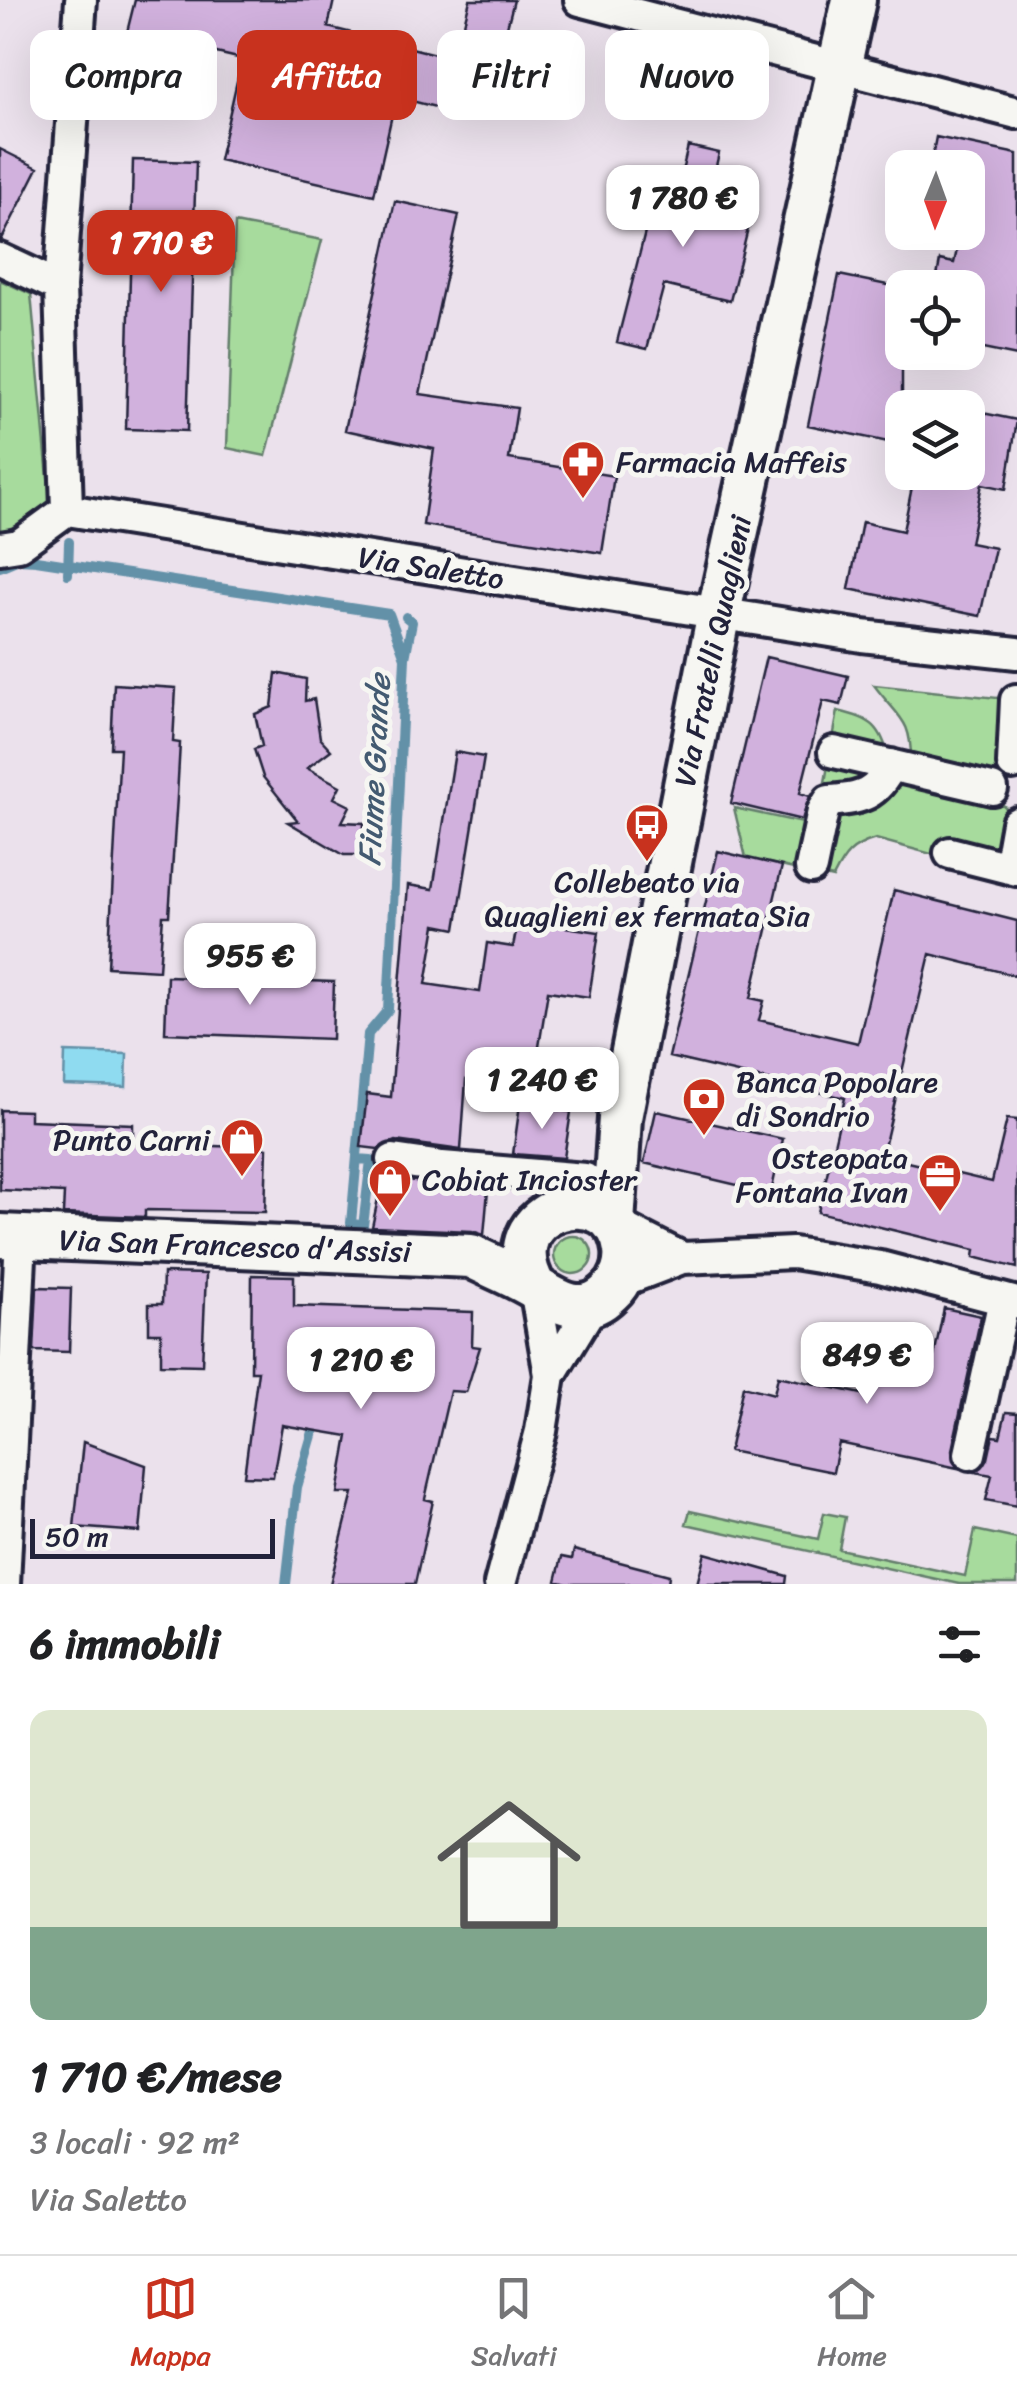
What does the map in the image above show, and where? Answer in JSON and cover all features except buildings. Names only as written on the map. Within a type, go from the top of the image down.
[{"type":"street","points":[[0,548],[19,545],[67,510],[60,287],[81,0]]},
{"type":"street","points":[[580,0],[1017,113]]},
{"type":"street","name":"Via Fratelli Quaglieni","points":[[613,1223],[620,1118],[718,612],[854,0]]},
{"type":"street","points":[[0,259],[60,287]]},
{"type":"street","name":"Via Saletto","points":[[67,510],[862,636],[1017,652]]},
{"type":"street","points":[[1013,764],[1016,700]]},
{"type":"street","points":[[834,752],[992,789]]},
{"type":"street","points":[[811,868],[829,801],[855,800],[882,785],[891,765]]},
{"type":"street","points":[[950,853],[1013,869],[1017,823]]},
{"type":"street","name":"Via Fratelli Quaglieni","points":[[560,1204],[620,1118]]},
{"type":"street","points":[[393,1160],[442,1168],[560,1204],[526,1241],[524,1258],[535,1288],[550,1375],[541,1431],[500,1584]]},
{"type":"street","name":"Via San Francesco d'Assisi","points":[[471,1256],[560,1204],[590,1208],[682,1258]]},
{"type":"street","points":[[550,1375],[607,1293],[626,1252],[613,1223]]},
{"type":"street","points":[[4,1584],[10,1237]]},
{"type":"street","name":"Via San Francesco d'Assisi","points":[[10,1237],[471,1256],[562,1305],[579,1307],[682,1258],[793,1254],[880,1268],[1011,1301]]},
{"type":"street","points":[[970,1454],[1011,1301]]},
{"type":"green space","points":[[235,223],[322,240],[266,456],[227,448]]},
{"type":"green space","points":[[0,280],[31,294],[51,510],[0,533]]},
{"type":"green space","points":[[874,685],[1017,700],[996,775],[994,797],[1011,812],[1017,877],[876,839],[849,853],[833,878],[746,858],[734,808],[817,826],[838,711],[874,726],[890,761],[911,764],[906,728]]},
{"type":"green space","points":[[573,1236],[587,1241],[592,1255],[587,1269],[573,1274],[559,1269],[554,1255],[559,1241]]},
{"type":"green space","points":[[690,1511],[818,1539],[824,1513],[845,1517],[839,1549],[965,1576],[975,1530],[1017,1539],[1017,1584],[959,1584],[686,1524]]},
{"type":"water","points":[[65,1052],[127,1054],[126,1087],[64,1085]]},
{"type":"waterway","points":[[68,574],[69,542]]},
{"type":"waterway","name":"Fiume Grande","points":[[0,567],[19,559],[36,560],[389,614],[405,658],[388,1010],[368,1034],[351,1223],[363,1226],[371,1160],[358,1159]]},
{"type":"waterway","name":"Fiume Grande","points":[[405,658],[412,622],[406,617]]},
{"type":"waterway","points":[[286,1584],[297,1487],[317,1418]]},
{"type":"place","name":"Farmacia Maffeis","points":[[583,500]]},
{"type":"place","name":"Collebeato via Quaglieni ex fermata Sia","points":[[647,863]]},
{"type":"place","name":"Banca Popolare di Sondrio","points":[[704,1137]]},
{"type":"place","name":"Punto Carni","points":[[242,1178]]},
{"type":"place","name":"Osteopata Fontana Ivan","points":[[940,1213]]},
{"type":"place","name":"Cobiat Incioster","points":[[390,1218]]}]
